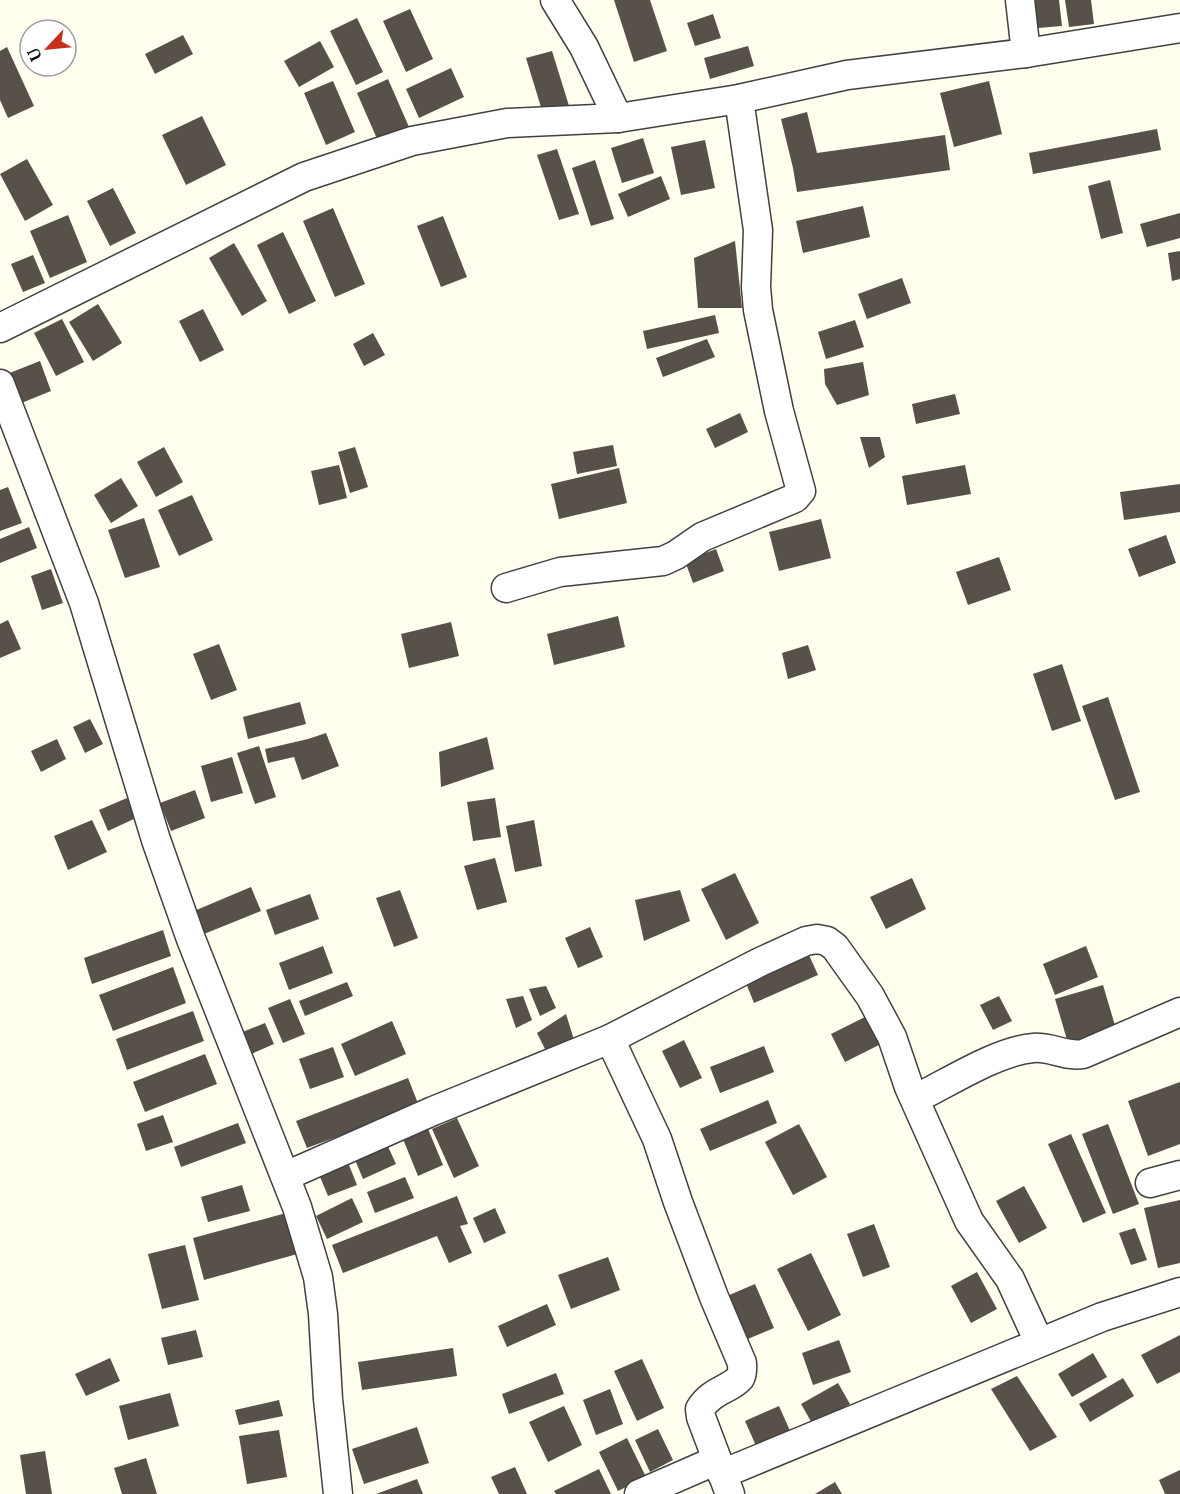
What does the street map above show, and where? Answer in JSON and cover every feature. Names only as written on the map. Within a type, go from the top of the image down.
[{"type":"street","points":[[555,0],[584,47],[618,118]]},
{"type":"street","points":[[1020,0],[1026,53]]},
{"type":"street","points":[[0,328],[315,174],[422,139],[507,123],[618,118],[739,99],[847,75],[1026,53],[1180,28]]},
{"type":"street","points":[[506,588],[560,572],[663,561],[702,537],[795,498],[801,491],[779,411],[758,310],[756,286],[758,230],[739,99]]},
{"type":"street","points":[[0,384],[84,603],[156,840],[191,939],[297,1207],[318,1277],[338,1494]]},
{"type":"street","points":[[286,1176],[433,1111],[610,1039],[806,941],[817,939],[827,941],[835,947],[870,996],[892,1037],[915,1099],[969,1221],[1010,1279],[1039,1342]]},
{"type":"street","points":[[915,1099],[998,1058],[1020,1050],[1035,1047],[1075,1056],[1180,1012]]},
{"type":"street","points":[[610,1039],[657,1139],[714,1297],[742,1363],[743,1371],[740,1377],[711,1396],[700,1409],[723,1476]]},
{"type":"street","points":[[1150,1183],[1180,1175]]},
{"type":"street","points":[[639,1494],[723,1476],[1039,1342],[1102,1317],[1180,1292]]},
{"type":"building","points":[[614,0],[650,0],[667,51],[634,62]]},
{"type":"building","points":[[1035,0],[1059,0],[1062,26],[1038,28]]},
{"type":"building","points":[[1065,0],[1091,0],[1094,24],[1069,27]]},
{"type":"building","points":[[410,9],[433,59],[406,72],[383,21]]},
{"type":"building","points":[[713,14],[721,38],[695,46],[687,23]]},
{"type":"building","points":[[357,18],[383,72],[356,85],[330,31]]},
{"type":"building","points":[[183,35],[193,54],[155,74],[145,54]]},
{"type":"building","points":[[320,41],[334,67],[299,87],[284,61]]},
{"type":"building","points":[[748,46],[754,66],[710,79],[704,58]]},
{"type":"building","points":[[7,47],[18,71],[18,78],[21,78],[34,106],[8,118],[0,100],[0,51]]},
{"type":"building","points":[[552,51],[570,109],[544,117],[526,58]]},
{"type":"building","points":[[451,68],[464,97],[419,118],[406,89]]},
{"type":"building","points":[[388,79],[409,127],[378,141],[357,93]]},
{"type":"building","points":[[333,81],[355,132],[326,145],[304,93]]},
{"type":"building","points":[[989,81],[1002,134],[954,147],[940,93]]},
{"type":"building","points":[[807,112],[817,153],[945,135],[950,170],[797,192],[781,119]]},
{"type":"building","points":[[202,116],[226,165],[186,185],[162,135]]},
{"type":"building","points":[[1157,129],[1161,150],[1033,174],[1029,153]]},
{"type":"building","points":[[643,138],[654,173],[622,183],[611,148]]},
{"type":"building","points":[[705,140],[715,188],[681,195],[671,147]]},
{"type":"building","points":[[557,149],[579,214],[559,220],[537,155]]},
{"type":"building","points":[[27,159],[53,205],[25,221],[0,174]]},
{"type":"building","points":[[595,160],[614,219],[591,226],[572,168]]},
{"type":"building","points":[[661,176],[670,199],[628,217],[618,194]]},
{"type":"building","points":[[1110,180],[1123,233],[1101,239],[1088,186]]},
{"type":"building","points":[[113,188],[136,233],[110,246],[87,201]]},
{"type":"building","points":[[863,206],[870,237],[803,253],[796,221]]},
{"type":"building","points":[[333,208],[365,284],[335,297],[303,221]]},
{"type":"building","points":[[1180,213],[1180,238],[1147,247],[1140,224]]},
{"type":"building","points":[[68,215],[87,262],[50,278],[30,231]]},
{"type":"building","points":[[443,216],[467,277],[441,287],[417,226]]},
{"type":"building","points":[[283,232],[316,301],[289,314],[257,245]]},
{"type":"building","points":[[735,241],[742,308],[698,308],[694,258]]},
{"type":"building","points":[[234,243],[267,301],[242,316],[209,258]]},
{"type":"building","points":[[1180,251],[1180,279],[1172,281],[1168,253]]},
{"type":"building","points":[[33,255],[45,283],[23,292],[11,264]]},
{"type":"building","points":[[902,278],[911,303],[867,319],[858,294]]},
{"type":"building","points":[[98,304],[122,343],[93,361],[69,322]]},
{"type":"building","points":[[203,309],[224,350],[200,362],[179,321]]},
{"type":"building","points":[[715,315],[719,333],[647,349],[643,331]]},
{"type":"building","points":[[62,319],[84,362],[56,376],[34,333]]},
{"type":"building","points":[[855,320],[864,347],[826,359],[818,332]]},
{"type":"building","points":[[373,333],[385,355],[364,366],[353,344]]},
{"type":"building","points":[[707,339],[715,357],[663,377],[656,358]]},
{"type":"building","points":[[40,361],[51,391],[19,404],[7,374]]},
{"type":"building","points":[[863,362],[869,395],[837,405],[825,384],[824,369]]},
{"type":"building","points":[[955,394],[960,414],[916,424],[912,404]]},
{"type":"building","points":[[740,413],[748,432],[715,448],[706,429]]},
{"type":"building","points":[[860,437],[880,437],[885,457],[869,468]]},
{"type":"building","points":[[613,445],[617,466],[577,474],[573,452]]},
{"type":"building","points":[[164,447],[183,482],[156,497],[137,462]]},
{"type":"building","points":[[355,447],[368,487],[350,493],[338,452]]},
{"type":"building","points":[[339,465],[347,498],[319,505],[311,471]]},
{"type":"building","points":[[965,465],[971,494],[907,505],[902,476]]},
{"type":"building","points":[[619,468],[627,503],[559,519],[551,484]]},
{"type":"building","points":[[121,478],[138,506],[111,523],[94,495]]},
{"type":"building","points":[[1180,484],[1180,512],[1124,520],[1120,492]]},
{"type":"building","points":[[8,487],[22,523],[0,531],[0,490]]},
{"type":"building","points":[[192,495],[213,540],[179,556],[158,510]]},
{"type":"building","points":[[144,518],[160,567],[125,578],[108,530]]},
{"type":"building","points":[[821,519],[831,558],[779,571],[769,532]]},
{"type":"building","points":[[29,527],[37,548],[0,563],[0,539]]},
{"type":"building","points":[[1166,535],[1176,563],[1139,577],[1128,549]]},
{"type":"building","points":[[716,549],[724,571],[693,583],[685,561]]},
{"type":"building","points":[[999,557],[1011,590],[968,605],[956,572]]},
{"type":"building","points":[[51,569],[63,603],[42,610],[31,576]]},
{"type":"building","points":[[618,616],[625,647],[554,665],[547,634]]},
{"type":"building","points":[[8,620],[21,649],[0,658],[0,624]]},
{"type":"building","points":[[451,622],[459,656],[409,668],[401,634]]},
{"type":"building","points":[[219,644],[237,690],[211,700],[193,654]]},
{"type":"building","points":[[808,645],[816,670],[788,679],[782,653]]},
{"type":"building","points":[[1062,664],[1081,721],[1052,731],[1033,674]]},
{"type":"building","points":[[1108,697],[1140,792],[1115,800],[1082,706]]},
{"type":"building","points":[[300,702],[306,724],[248,739],[243,717]]},
{"type":"building","points":[[90,719],[103,744],[85,753],[73,727]]},
{"type":"building","points":[[326,733],[339,766],[302,780],[294,757],[268,763],[265,749]]},
{"type":"building","points":[[487,737],[494,769],[441,787],[439,752]]},
{"type":"building","points":[[57,739],[66,759],[41,772],[31,751]]},
{"type":"building","points":[[259,746],[276,797],[255,804],[237,753]]},
{"type":"building","points":[[232,757],[243,793],[211,802],[201,766]]},
{"type":"building","points":[[195,790],[205,818],[171,831],[160,803]]},
{"type":"building","points":[[127,798],[136,818],[108,831],[99,810]]},
{"type":"building","points":[[495,798],[501,837],[473,841],[467,802]]},
{"type":"building","points":[[92,820],[107,852],[68,870],[54,836]]},
{"type":"building","points":[[534,820],[542,866],[515,872],[506,826]]},
{"type":"building","points":[[495,858],[507,902],[477,910],[464,866]]},
{"type":"building","points":[[735,873],[759,923],[726,940],[701,889]]},
{"type":"building","points":[[912,878],[926,909],[886,929],[870,897]]},
{"type":"building","points":[[251,887],[261,911],[204,934],[194,911]]},
{"type":"building","points":[[400,890],[418,938],[394,947],[376,898]]},
{"type":"building","points":[[680,890],[690,921],[644,941],[635,900]]},
{"type":"building","points":[[310,894],[319,919],[275,935],[266,910]]},
{"type":"building","points":[[590,927],[603,957],[578,968],[565,938]]},
{"type":"building","points":[[163,930],[171,956],[92,984],[84,958]]},
{"type":"building","points":[[323,946],[333,973],[289,990],[279,963]]},
{"type":"building","points":[[1086,946],[1098,977],[1055,995],[1043,964]]},
{"type":"building","points":[[809,955],[818,975],[754,1003],[746,983]]},
{"type":"building","points":[[173,967],[186,1003],[113,1031],[99,995]]},
{"type":"building","points":[[347,982],[353,996],[305,1016],[299,1001]]},
{"type":"building","points":[[1103,985],[1116,1029],[1068,1043],[1055,999]]},
{"type":"building","points":[[546,986],[556,1008],[540,1016],[529,989]]},
{"type":"building","points":[[523,996],[532,1020],[516,1028],[506,999]]},
{"type":"building","points":[[999,996],[1012,1021],[993,1030],[980,1005]]},
{"type":"building","points":[[290,999],[305,1034],[283,1043],[268,1008]]},
{"type":"building","points":[[193,1011],[204,1041],[127,1070],[116,1039]]},
{"type":"building","points":[[566,1014],[575,1043],[549,1057],[537,1033]]},
{"type":"building","points":[[867,1016],[881,1044],[845,1062],[831,1034]]},
{"type":"building","points":[[392,1021],[406,1054],[355,1076],[341,1044]]},
{"type":"building","points":[[265,1023],[274,1044],[249,1055],[240,1033]]},
{"type":"building","points":[[684,1040],[702,1078],[680,1088],[662,1051]]},
{"type":"building","points":[[764,1046],[774,1072],[720,1093],[710,1067]]},
{"type":"building","points":[[333,1047],[344,1077],[310,1089],[299,1059]]},
{"type":"building","points":[[205,1054],[217,1084],[145,1112],[133,1082]]},
{"type":"building","points":[[408,1078],[419,1106],[307,1148],[296,1121]]},
{"type":"building","points":[[1180,1082],[1180,1144],[1148,1156],[1128,1101]]},
{"type":"building","points":[[768,1100],[777,1123],[710,1151],[700,1129]]},
{"type":"building","points":[[163,1115],[173,1142],[146,1151],[137,1124]]},
{"type":"building","points":[[457,1118],[479,1166],[454,1178],[432,1129]]},
{"type":"building","points":[[238,1123],[246,1143],[181,1167],[174,1147]]},
{"type":"building","points":[[426,1124],[443,1165],[418,1176],[401,1134]]},
{"type":"building","points":[[799,1124],[827,1177],[793,1195],[765,1142]]},
{"type":"building","points":[[1108,1124],[1139,1204],[1113,1214],[1082,1134]]},
{"type":"building","points":[[1071,1134],[1106,1213],[1083,1223],[1048,1144]]},
{"type":"building","points":[[385,1140],[396,1164],[363,1179],[353,1155]]},
{"type":"building","points":[[347,1160],[357,1185],[328,1196],[318,1172]]},
{"type":"building","points":[[405,1177],[414,1198],[375,1213],[367,1192]]},
{"type":"building","points":[[242,1185],[250,1211],[208,1222],[201,1197]]},
{"type":"building","points":[[1024,1186],[1047,1228],[1019,1243],[996,1201]]},
{"type":"building","points":[[457,1196],[468,1224],[460,1226],[472,1253],[449,1263],[437,1236],[343,1273],[332,1245]]},
{"type":"building","points":[[352,1198],[363,1222],[327,1239],[316,1216]]},
{"type":"building","points":[[1180,1200],[1180,1263],[1158,1268],[1144,1208]]},
{"type":"building","points":[[495,1208],[506,1233],[484,1243],[473,1218]]},
{"type":"building","points":[[290,1212],[301,1253],[204,1280],[193,1238]]},
{"type":"building","points":[[874,1224],[890,1267],[863,1277],[847,1234]]},
{"type":"building","points":[[1135,1228],[1147,1260],[1131,1265],[1119,1233]]},
{"type":"building","points":[[185,1245],[199,1300],[162,1309],[148,1254]]},
{"type":"building","points":[[811,1253],[841,1315],[808,1331],[777,1269]]},
{"type":"building","points":[[608,1257],[620,1290],[571,1309],[558,1275]]},
{"type":"building","points":[[977,1272],[997,1309],[971,1323],[951,1286]]},
{"type":"building","points":[[755,1284],[774,1328],[738,1343],[720,1299]]},
{"type":"building","points":[[547,1304],[556,1325],[507,1347],[498,1326]]},
{"type":"building","points":[[196,1330],[203,1357],[168,1365],[161,1338]]},
{"type":"building","points":[[1180,1335],[1180,1372],[1157,1384],[1141,1355]]},
{"type":"building","points":[[839,1340],[851,1372],[813,1385],[802,1353]]},
{"type":"building","points":[[453,1348],[457,1376],[362,1390],[358,1362]]},
{"type":"building","points":[[1093,1353],[1107,1377],[1072,1397],[1058,1374]]},
{"type":"building","points":[[110,1358],[120,1381],[86,1396],[75,1374]]},
{"type":"building","points":[[642,1359],[664,1408],[637,1421],[614,1371]]},
{"type":"building","points":[[556,1373],[564,1394],[509,1414],[502,1394]]},
{"type":"building","points":[[1017,1376],[1057,1437],[1030,1451],[991,1389]]},
{"type":"building","points":[[1123,1378],[1134,1396],[1090,1422],[1079,1404]]},
{"type":"building","points":[[838,1383],[850,1404],[813,1425],[801,1404]]},
{"type":"building","points":[[610,1389],[623,1424],[596,1435],[583,1400]]},
{"type":"building","points":[[170,1393],[179,1426],[128,1440],[119,1406]]},
{"type":"building","points":[[279,1400],[283,1416],[239,1425],[235,1410]]},
{"type":"building","points":[[564,1406],[582,1445],[548,1462],[529,1422]]},
{"type":"building","points":[[779,1406],[791,1433],[757,1448],[745,1421]]},
{"type":"building","points":[[417,1427],[429,1463],[364,1484],[352,1449]]},
{"type":"building","points":[[658,1429],[673,1460],[650,1472],[635,1440]]},
{"type":"building","points":[[279,1430],[287,1477],[247,1484],[239,1436]]},
{"type":"building","points":[[627,1438],[646,1477],[618,1491],[599,1452]]},
{"type":"building","points":[[45,1451],[52,1494],[26,1494],[20,1455]]},
{"type":"building","points":[[146,1458],[157,1494],[122,1494],[114,1468]]},
{"type":"building","points":[[515,1467],[527,1494],[499,1494],[491,1477]]},
{"type":"building","points":[[599,1469],[611,1494],[556,1494],[554,1491]]},
{"type":"building","points":[[1180,1470],[1180,1494],[1165,1494],[1159,1480]]},
{"type":"building","points":[[417,1479],[423,1494],[376,1494]]},
{"type":"building","points":[[835,1482],[842,1494],[815,1494]]}]
